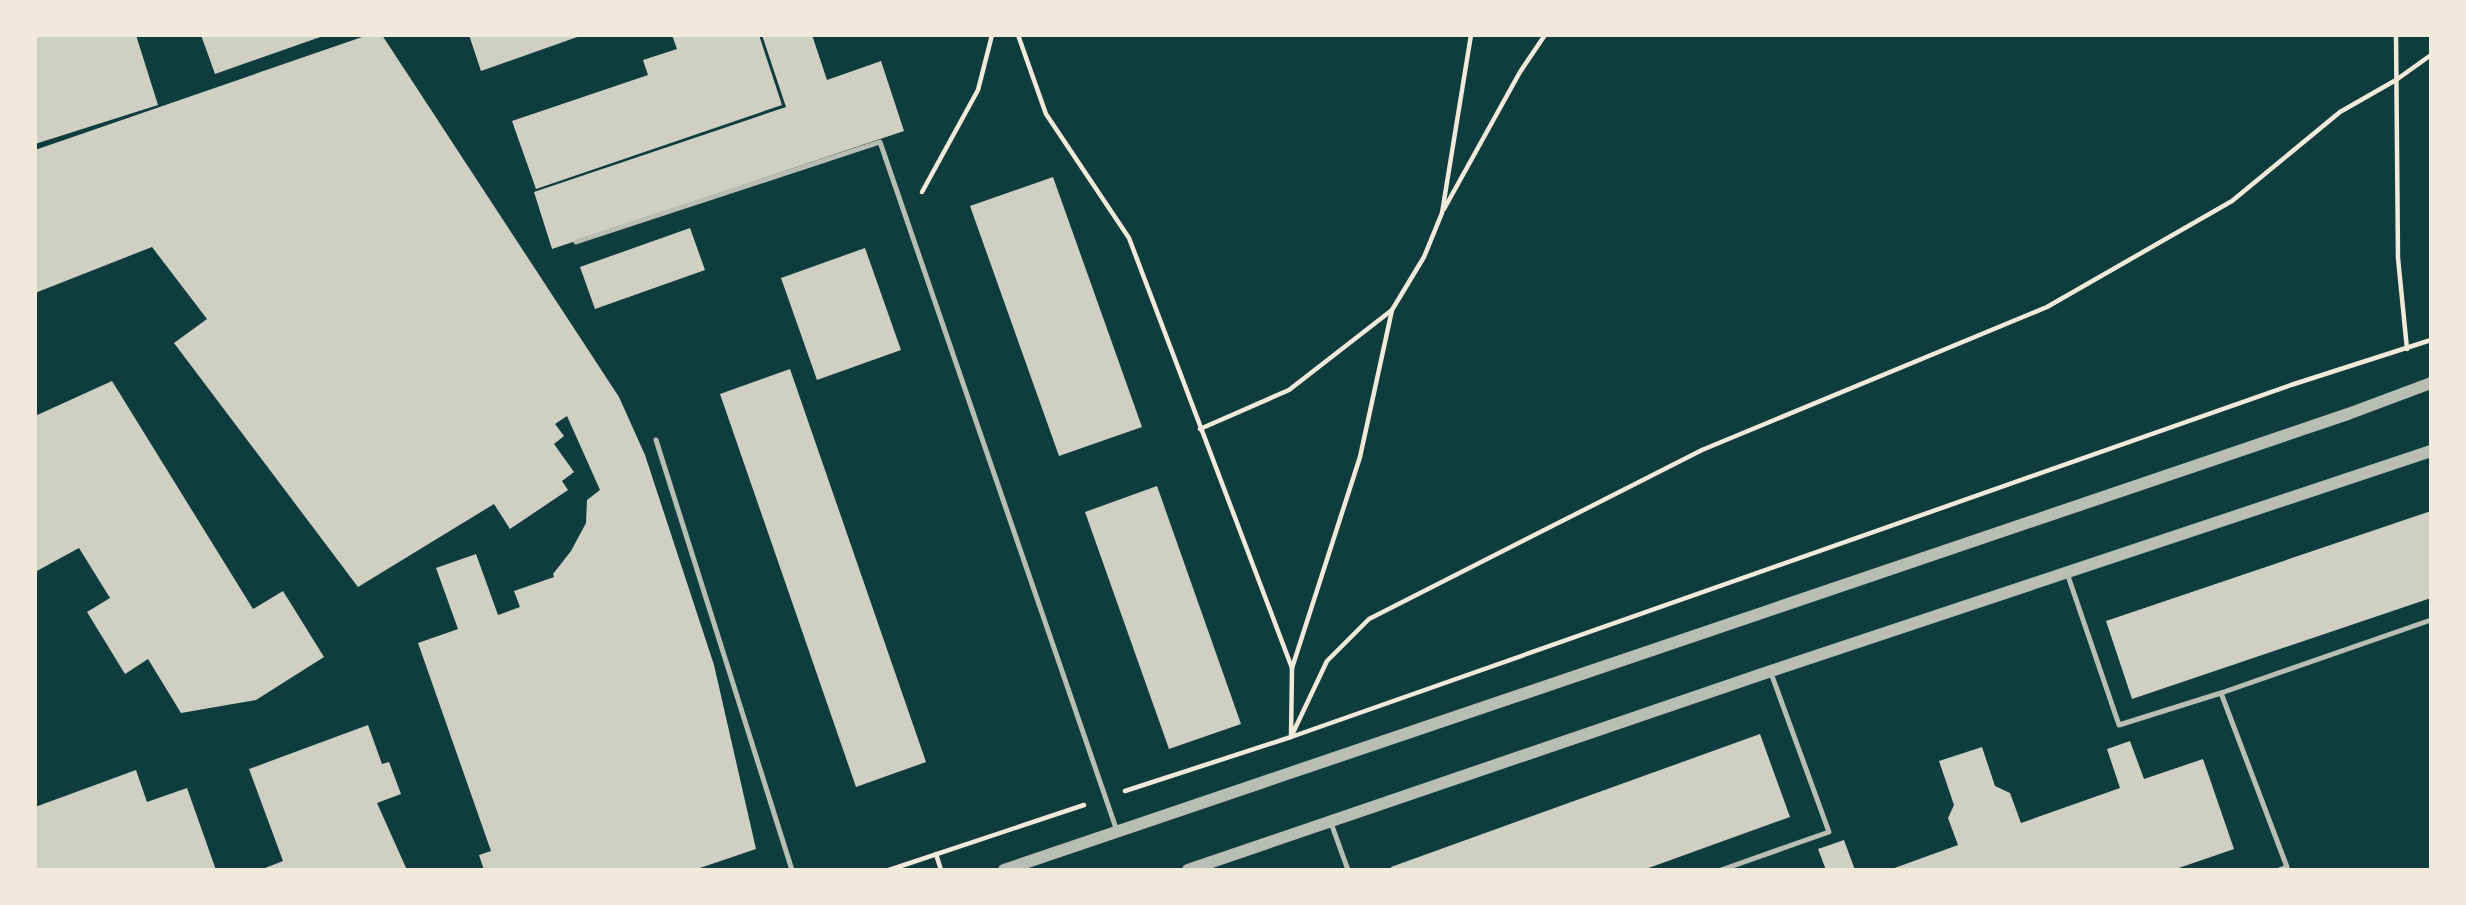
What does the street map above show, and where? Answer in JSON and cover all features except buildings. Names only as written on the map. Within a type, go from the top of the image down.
[{"type":"street","points":[[1004,870],[2321,423],[2431,383]]},
{"type":"street","points":[[1188,870],[2066,571],[2431,451]]},
{"type":"lane","points":[[576,242],[880,142],[1117,831]]},
{"type":"lane","points":[[656,440],[792,870]]},
{"type":"lane","points":[[2066,571],[2119,725],[2221,693],[2431,620]]},
{"type":"lane","points":[[1721,870],[1829,832],[1771,671]]},
{"type":"lane","points":[[2221,693],[2288,869],[2279,870]]},
{"type":"lane","points":[[1331,823],[1348,870]]},
{"type":"path","points":[[907,221],[978,90],[992,35]]},
{"type":"path","points":[[1018,35],[1046,114],[1129,238],[1292,668]]},
{"type":"path","points":[[1442,213],[1471,35]]},
{"type":"path","points":[[1291,737],[1292,668],[1360,457],[1392,310],[1424,257],[1442,213],[1520,72],[1545,35]]},
{"type":"path","points":[[2396,35],[2398,258],[2407,349]]},
{"type":"path","points":[[1291,737],[1327,661],[1369,619],[1702,450],[2047,307],[2232,201],[2340,112],[2396,80],[2431,55]]},
{"type":"path","points":[[1200,429],[1289,390],[1392,310]]},
{"type":"path","points":[[889,870],[1291,737],[2291,385],[2431,340]]},
{"type":"path","points":[[936,854],[941,870]]}]
